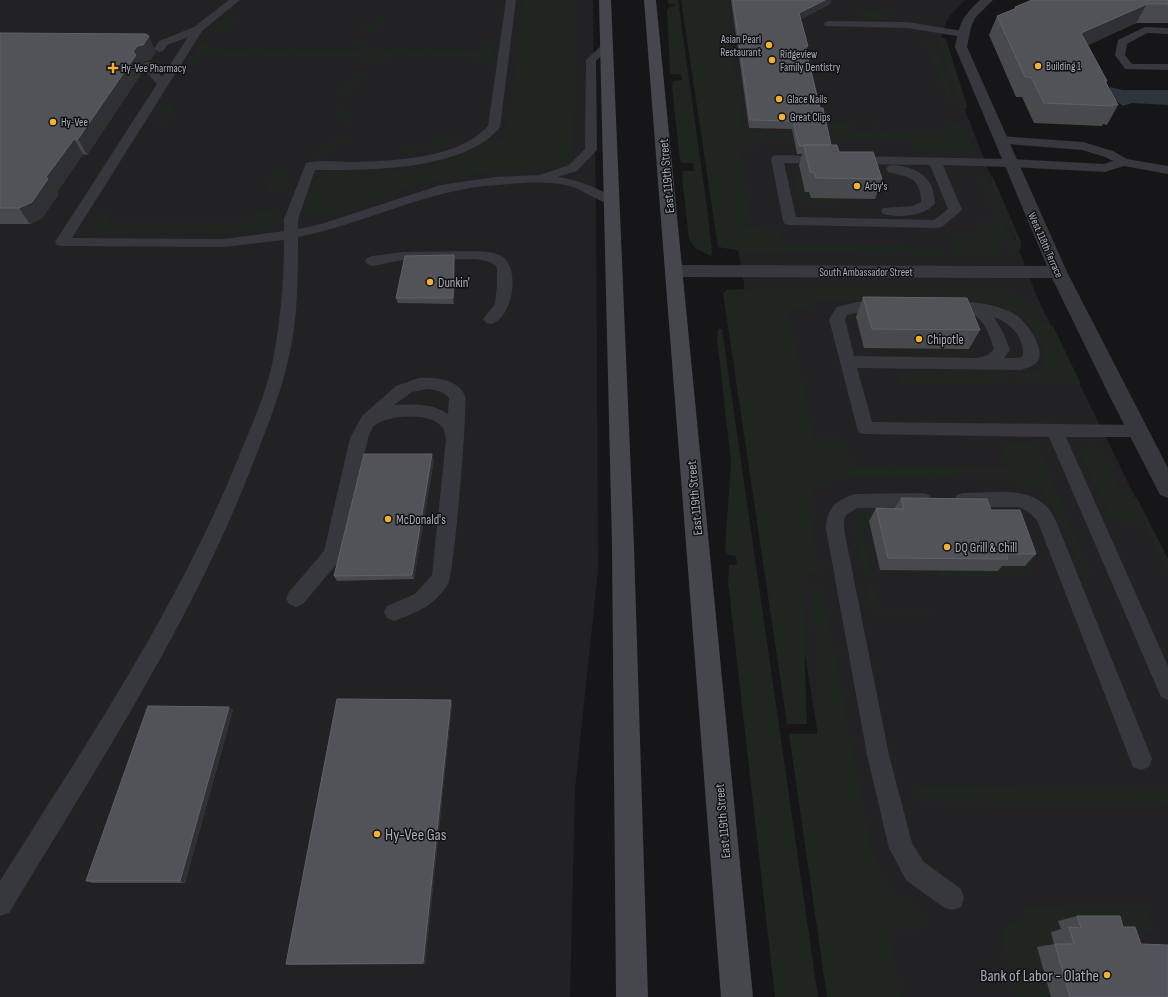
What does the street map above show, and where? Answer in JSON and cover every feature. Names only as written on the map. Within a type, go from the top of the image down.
[{"type":"main road","points":[[605,0],[623,546],[632,997]]},
{"type":"main road","name":"East 119th Street","points":[[650,0],[737,997]]},
{"type":"street","name":"West 118th Terrace","points":[[987,0],[970,16],[963,34],[961,48],[1058,272],[1168,489]]},
{"type":"street","name":"South Ambassador Street","points":[[674,271],[1058,272]]},
{"type":"lane","points":[[159,49],[163,43],[198,29],[235,0]]},
{"type":"lane","points":[[0,904],[136,681],[190,584],[227,508],[269,402],[282,355],[291,287],[291,219],[310,166],[373,166],[410,161],[446,153],[476,142],[488,134],[494,126],[511,0]]},
{"type":"lane","points":[[829,24],[907,25],[963,34]]},
{"type":"lane","points":[[198,29],[62,242],[224,244],[324,228],[442,189],[495,181],[539,179],[573,183],[592,190],[612,202]]},
{"type":"lane","points":[[1168,31],[1145,30],[1122,42],[1120,55],[1129,67],[1168,67]]},
{"type":"lane","points":[[539,179],[573,168],[590,150],[592,60],[607,46]]},
{"type":"lane","points":[[149,64],[147,67],[163,84]]},
{"type":"lane","points":[[1000,140],[1083,146],[1108,154],[1123,162],[1168,170]]},
{"type":"lane","points":[[935,162],[955,210],[937,224],[790,222],[777,159],[1010,163],[1105,168],[1123,162]]},
{"type":"lane","points":[[779,168],[906,170],[917,175],[924,183],[929,196],[928,203],[922,209],[911,211],[787,209]]},
{"type":"lane","points":[[372,261],[403,256],[478,255],[497,260],[503,265],[504,273],[502,305],[491,319]]},
{"type":"lane","points":[[896,307],[857,307],[842,311],[837,319],[865,428],[1138,431]]},
{"type":"lane","points":[[848,362],[1021,364],[1031,359],[1032,349],[1022,329],[1012,318],[996,312],[972,308],[934,308]]},
{"type":"lane","points":[[972,308],[985,317],[994,327],[1002,350],[994,359],[977,364]]},
{"type":"lane","points":[[296,598],[333,554],[359,438],[368,421],[391,399],[406,388],[424,384],[443,385],[453,391],[457,397],[455,438],[441,578],[422,600],[394,612]]},
{"type":"lane","points":[[368,421],[390,412],[413,410],[436,414],[450,424],[455,438]]},
{"type":"lane","points":[[1054,430],[1168,690]]},
{"type":"lane","points":[[952,898],[915,871],[901,848],[878,755],[835,529],[835,518],[840,510],[854,501],[1020,500],[1033,506],[1050,526],[1141,759]]},
{"type":"shaded area","points":[[0,0],[593,0],[598,570],[575,789],[570,997],[0,997]]},
{"type":"shaded area","points":[[523,0],[577,0],[573,150],[571,159],[547,168],[486,172],[425,183],[400,190],[327,216],[316,216],[307,211],[306,205],[313,184],[325,175],[344,172],[377,173],[423,166],[453,158],[496,139],[500,141],[504,138],[501,136],[506,131],[510,115],[516,62],[521,62],[522,59],[516,58]]},
{"type":"shaded area","points":[[667,0],[678,0],[708,215],[712,250],[711,256],[695,248],[689,239],[682,177],[683,171],[694,171],[693,163],[682,163],[680,160],[672,87],[673,81],[682,80],[681,74],[671,74],[670,71],[667,11],[669,7],[675,6],[674,4],[669,4]]},
{"type":"shaded area","points":[[681,0],[726,0],[727,9],[737,9],[738,17],[718,17],[718,20],[724,20],[725,27],[721,29],[720,33],[729,38],[743,132],[831,134],[828,122],[851,123],[855,132],[874,132],[871,123],[875,122],[881,132],[950,134],[946,124],[962,124],[969,137],[972,147],[973,151],[919,150],[913,148],[909,139],[758,137],[760,145],[737,145],[733,148],[734,153],[741,153],[750,222],[742,222],[743,227],[778,229],[780,230],[783,245],[895,247],[895,245],[905,245],[906,247],[943,248],[945,255],[746,252],[718,247]]},
{"type":"shaded area","points":[[695,0],[965,0],[948,18],[940,40],[964,107],[1037,297],[1168,564],[1168,997],[861,997],[738,248]]},
{"type":"shaded area","points":[[859,9],[892,14],[893,16],[880,20],[864,19],[857,14]]},
{"type":"shaded area","points":[[235,17],[237,20],[227,25],[237,25],[221,33],[212,30],[222,20]]},
{"type":"shaded area","points":[[379,19],[389,19],[369,32],[359,32]]},
{"type":"shaded area","points":[[939,36],[946,39],[967,106],[965,109],[962,108],[938,39]]},
{"type":"shaded area","points":[[923,40],[934,43],[955,103],[950,103]]},
{"type":"shaded area","points":[[206,42],[212,50],[360,51],[355,44],[356,42],[364,43],[371,50],[486,51],[481,43],[491,43],[494,45],[491,63],[487,65],[470,64],[479,57],[400,56],[390,56],[376,65],[364,64],[357,56],[199,56],[202,63],[191,63],[190,60],[200,45]]},
{"type":"shaded area","points":[[361,75],[369,76],[347,92],[338,92]]},
{"type":"shaded area","points":[[1110,87],[1123,90],[1168,90],[1168,105],[1132,103],[1123,106],[1114,98]]},
{"type":"shaded area","points":[[171,104],[175,113],[166,113],[168,120],[165,123],[154,121],[163,105]]},
{"type":"shaded area","points":[[335,104],[342,105],[355,122],[344,122],[332,106]]},
{"type":"shaded area","points":[[347,136],[350,138],[325,156],[313,157],[339,137]]},
{"type":"shaded area","points":[[441,137],[458,137],[458,139],[431,149],[396,155],[406,146],[427,147]]},
{"type":"shaded area","points":[[275,170],[287,172],[289,177],[283,189],[274,194],[271,193],[266,182],[276,181],[270,172]]},
{"type":"shaded area","points":[[802,173],[805,192],[809,192],[811,198],[838,199],[842,202],[806,202],[798,194],[795,182],[798,176]]},
{"type":"shaded area","points":[[992,175],[1021,242],[1021,248],[1017,254],[1006,249],[1016,240],[995,198],[992,189]]},
{"type":"shaded area","points":[[979,178],[986,178],[987,189],[1010,239],[993,255],[952,255],[950,248],[953,247],[950,239],[952,237],[978,237],[974,226],[975,223],[998,223]]},
{"type":"shaded area","points":[[104,210],[106,211],[110,223],[251,223],[258,221],[255,213],[263,211],[270,211],[279,214],[279,217],[272,226],[260,231],[223,234],[108,233],[97,231],[93,228],[93,222],[96,214]]},
{"type":"shaded area","points":[[777,287],[1003,289],[1038,308],[1040,312],[1038,320],[1053,326],[1081,384],[1023,383],[1019,373],[1037,371],[1040,369],[1045,363],[1045,355],[1031,326],[1017,314],[997,305],[971,302],[813,300],[813,305],[811,308],[787,308],[815,439],[839,439],[846,442],[852,466],[1009,468],[1000,448],[1001,445],[1005,443],[1032,444],[1039,448],[1092,577],[1082,577],[1060,521],[1048,501],[1041,494],[1044,491],[1035,485],[1032,488],[1023,483],[1012,481],[1009,473],[955,473],[956,478],[852,477],[822,485],[817,482],[812,487],[816,490],[811,500],[809,509],[820,573],[802,575],[807,724],[787,724],[723,293],[727,290]]},
{"type":"shaded area","points":[[718,329],[722,329],[818,997],[775,997],[728,582],[729,565],[737,565],[736,556],[728,555],[725,549],[731,462],[717,339]]},
{"type":"shaded area","points":[[897,371],[1004,373],[1009,384],[901,384]]},
{"type":"shaded area","points":[[1090,446],[1096,446],[1103,452],[1121,491],[1137,498],[1168,559],[1168,573],[1143,522],[1116,521],[1111,518],[1083,461],[1083,452]]},
{"type":"shaded area","points":[[877,510],[871,529],[862,528],[873,575],[864,575],[853,527],[855,519],[861,513]]},
{"type":"shaded area","points":[[1013,523],[1033,577],[940,576],[939,571],[997,571]]},
{"type":"shaded area","points":[[814,584],[822,585],[870,843],[878,868],[888,885],[898,894],[919,908],[930,923],[928,927],[923,929],[888,929],[900,997],[827,997],[789,734],[817,734]]},
{"type":"shaded area","points":[[866,584],[875,585],[882,611],[931,612],[933,616],[874,614],[872,613]]},
{"type":"shaded area","points":[[920,786],[1168,791],[1168,805],[1158,803],[913,801],[912,796],[914,790]]},
{"type":"shaded area","points":[[1022,907],[1148,910],[1156,932],[1133,932],[1059,921],[1062,932],[1051,932],[1053,937],[1065,947],[1035,948],[1036,953],[1039,953],[1051,997],[1017,997],[1002,940],[1004,930],[1009,924],[1026,921]]},
{"type":"building","points":[[733,0],[825,0],[799,13],[808,46],[805,46],[820,108],[823,108],[831,145],[799,146],[793,121],[750,120]]},
{"type":"building","name":"Building 1","points":[[1032,0],[1168,0],[1168,4],[1147,4],[1081,33],[1118,105],[1112,104],[1113,106],[1044,103],[1031,77],[1025,77],[997,16]]},
{"type":"building","name":"Hy-Vee","points":[[0,33],[146,34],[149,36],[143,45],[137,46],[133,52],[136,55],[78,139],[74,139],[46,177],[48,179],[32,202],[19,208],[0,208]]},
{"type":"building","points":[[804,145],[837,145],[839,152],[873,152],[882,179],[816,178],[814,172],[810,172]]},
{"type":"building","name":"Dunkin'","points":[[454,255],[453,298],[396,298],[405,256]]},
{"type":"building","points":[[863,297],[967,298],[980,330],[872,329]]},
{"type":"building","name":"McDonald's","points":[[364,454],[432,454],[412,575],[334,576]]},
{"type":"building","name":"DQ Grill & Chill","points":[[901,498],[987,499],[991,510],[1020,510],[1036,554],[1006,554],[1008,559],[888,558],[876,508],[904,509]]},
{"type":"building","name":"Hy-Vee Gas","points":[[337,699],[451,700],[423,963],[286,964]]},
{"type":"building","points":[[148,706],[229,707],[180,881],[86,881]]},
{"type":"building","name":"Bank of Labor - Olathe","points":[[1077,916],[1120,916],[1123,927],[1135,927],[1141,944],[1168,945],[1168,997],[1070,997],[1055,944],[1074,944],[1069,927],[1081,928]]},
{"type":"place","name":"Asian Pearl Restaurant","points":[[769,45]]},
{"type":"place","name":"Ridgeview Family Dentistry","points":[[772,60]]},
{"type":"place","name":"Building 1","points":[[1038,66]]},
{"type":"place","name":"Hy-Vee Pharmacy","points":[[113,68]]},
{"type":"place","name":"Glace Nails","points":[[779,99]]},
{"type":"place","name":"Great Clips","points":[[782,117]]},
{"type":"place","name":"Hy-Vee","points":[[53,122]]},
{"type":"place","name":"Arby's","points":[[857,186]]},
{"type":"place","name":"Dunkin'","points":[[430,282]]},
{"type":"place","name":"Chipotle","points":[[919,339]]},
{"type":"place","name":"McDonald's","points":[[388,519]]},
{"type":"place","name":"DQ Grill & Chill","points":[[947,547]]},
{"type":"place","name":"Hy-Vee Gas","points":[[377,834]]},
{"type":"place","name":"Bank of Labor - Olathe","points":[[1107,975]]}]
